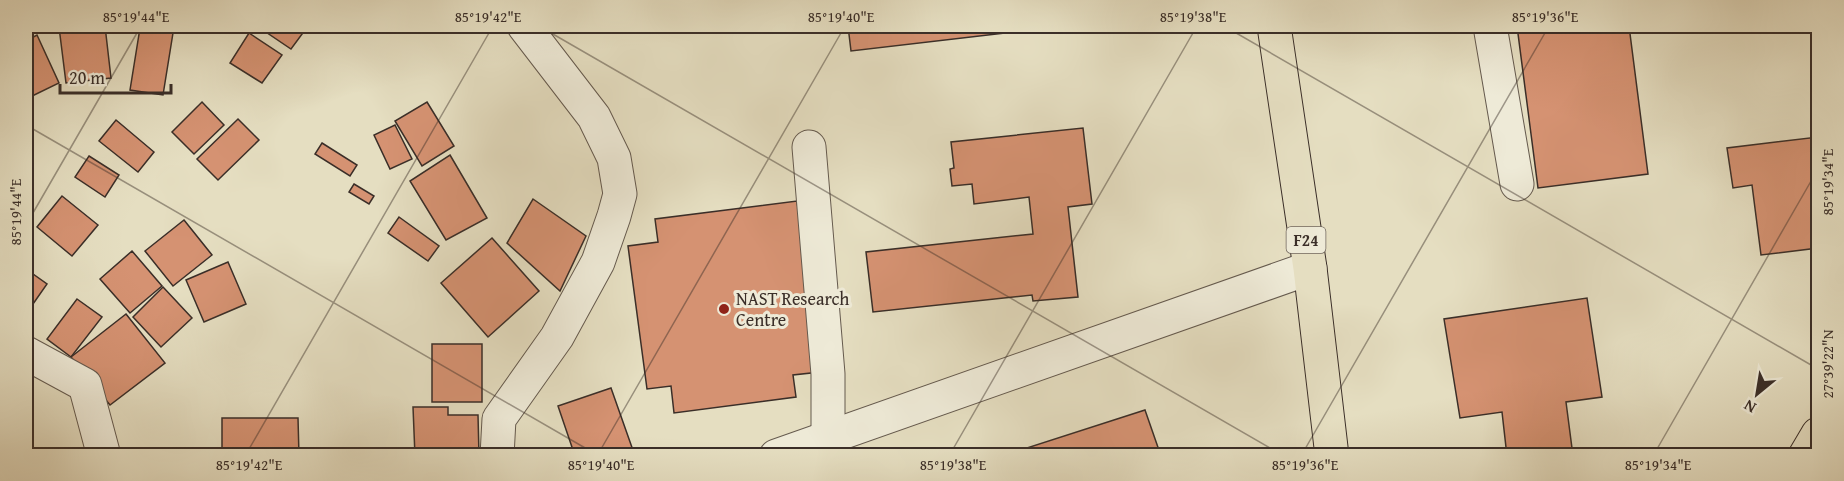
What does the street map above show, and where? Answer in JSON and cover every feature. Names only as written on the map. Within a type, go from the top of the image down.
[{"type":"main road","name":"F24","points":[[1274,26],[1310,268],[1332,456]]},
{"type":"main road","points":[[1805,456],[1818,434]]},
{"type":"street","points":[[497,456],[500,419],[557,337],[593,271],[620,194],[614,158],[594,117],[524,26]]},
{"type":"street","points":[[1490,26],[1517,184]]},
{"type":"street","points":[[808,147],[828,374],[828,437]]},
{"type":"street","points":[[776,456],[1310,268]]},
{"type":"street","points":[[26,353],[85,385],[104,456]]},
{"type":"building","points":[[105,26],[111,78],[66,83],[59,27]]},
{"type":"building","points":[[257,26],[308,26],[291,49]]},
{"type":"building","points":[[848,26],[1040,26],[1040,29],[851,51]]},
{"type":"building","points":[[1517,26],[1629,26],[1648,174],[1538,188]]},
{"type":"building","points":[[140,28],[173,33],[163,95],[130,90]]},
{"type":"building","points":[[249,33],[282,55],[262,83],[230,63]]},
{"type":"building","points":[[37,35],[59,83],[26,99],[26,41]]},
{"type":"building","points":[[202,102],[224,125],[194,154],[172,132]]},
{"type":"building","points":[[427,102],[454,146],[422,166],[395,121]]},
{"type":"building","points":[[238,119],[259,140],[218,180],[197,159]]},
{"type":"building","points":[[116,120],[154,152],[138,172],[99,141]]},
{"type":"building","points":[[395,125],[412,159],[390,169],[374,135]]},
{"type":"building","points":[[1083,128],[1092,204],[1068,207],[1078,297],[1033,301],[1032,295],[873,312],[866,252],[1033,234],[1029,197],[974,204],[972,184],[952,186],[950,169],[954,168],[951,142]]},
{"type":"building","points":[[1818,137],[1818,248],[1761,255],[1752,185],[1733,188],[1727,148]]},
{"type":"building","points":[[322,143],[357,165],[350,176],[315,154]]},
{"type":"building","points":[[450,155],[487,218],[446,240],[410,181]]},
{"type":"building","points":[[89,156],[119,175],[105,197],[75,177]]},
{"type":"building","points":[[354,184],[374,196],[369,204],[349,192]]},
{"type":"building","points":[[62,196],[98,225],[72,256],[37,227]]},
{"type":"building","points":[[533,199],[586,236],[560,291],[507,243]]},
{"type":"building","name":"NAST Research Centre","points":[[797,201],[820,372],[793,375],[796,397],[674,413],[671,386],[647,389],[628,246],[658,242],[655,219]]},
{"type":"building","points":[[399,217],[439,246],[428,261],[388,233]]},
{"type":"building","points":[[184,220],[212,255],[173,286],[145,251]]},
{"type":"building","points":[[492,238],[539,291],[488,337],[441,283]]},
{"type":"building","points":[[132,251],[162,286],[130,313],[100,279]]},
{"type":"building","points":[[228,262],[246,304],[204,322],[186,280]]},
{"type":"building","points":[[26,269],[47,284],[26,314]]},
{"type":"building","points":[[163,287],[192,318],[161,347],[133,317]]},
{"type":"building","points":[[1587,298],[1602,397],[1566,402],[1573,456],[1507,456],[1502,412],[1460,418],[1444,319]]},
{"type":"building","points":[[77,299],[102,317],[71,357],[47,339]]},
{"type":"building","points":[[126,314],[165,363],[110,405],[71,357]]},
{"type":"building","points":[[432,344],[482,344],[482,402],[432,402]]},
{"type":"building","points":[[611,388],[635,456],[575,456],[558,406]]},
{"type":"building","points":[[413,407],[448,407],[448,415],[478,415],[479,456],[415,456]]},
{"type":"building","points":[[1145,410],[1161,456],[1002,456]]},
{"type":"building","points":[[222,418],[298,418],[299,456],[222,456]]},
{"type":"place","name":"NAST Research Centre","points":[[724,309]]}]
